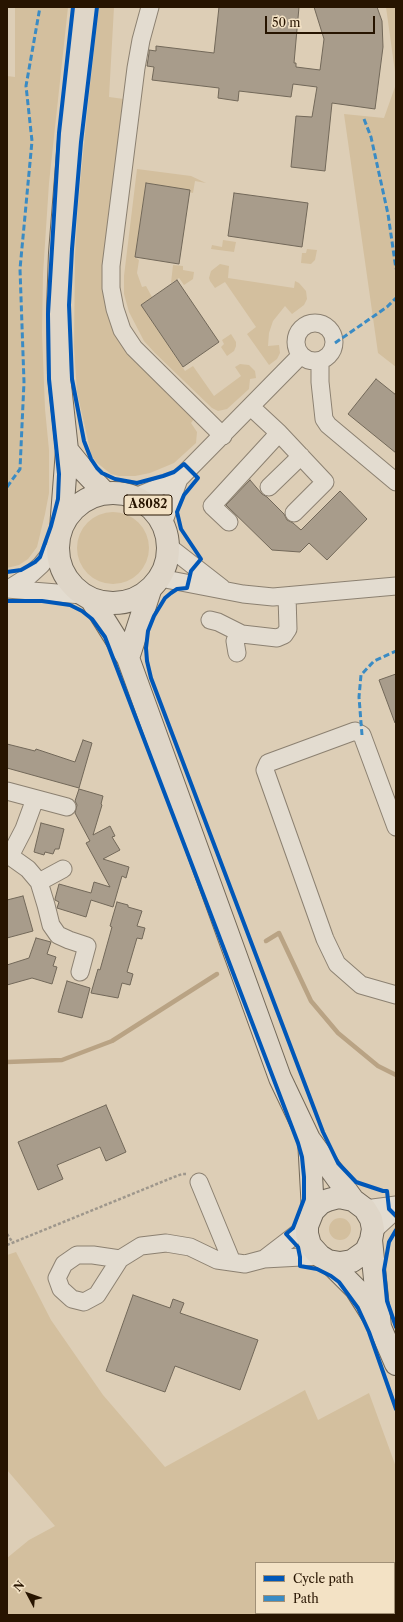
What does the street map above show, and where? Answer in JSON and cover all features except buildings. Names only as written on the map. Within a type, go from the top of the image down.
[{"type":"main road","points":[[85,7],[69,140],[60,253],[58,309],[59,376],[68,450],[59,537],[59,564],[68,582],[86,597],[128,658],[280,1078],[309,1139],[371,1219],[380,1327]]},
{"type":"main road","name":"A8082","points":[[68,450],[85,472],[105,493]]},
{"type":"main road","name":"A8082","points":[[59,537],[68,515],[78,505],[91,497],[105,493],[120,493],[135,497],[147,504],[156,513],[163,524],[168,546],[166,562],[155,584],[128,658]]},
{"type":"main road","points":[[86,597],[106,603],[121,603],[136,598],[155,584]]},
{"type":"main road","points":[[309,1139],[310,1219],[307,1234],[310,1244],[356,1288],[380,1327],[396,1364]]},
{"type":"main road","points":[[310,1219],[321,1203],[328,1200],[339,1197],[359,1204]]},
{"type":"main road","points":[[324,1259],[340,1263],[352,1261],[366,1251],[372,1235]]},
{"type":"street","points":[[145,11],[136,68],[111,266],[111,288],[115,309],[122,330],[134,348],[223,436]]},
{"type":"street","points":[[309,324],[321,324],[331,331],[334,343],[330,354],[320,361],[310,360],[301,355],[296,344],[299,332],[303,327],[309,324]]},
{"type":"street","points":[[135,497],[179,479],[223,436],[301,355]]},
{"type":"street","points":[[320,361],[320,382],[324,419],[328,425],[396,482]]},
{"type":"street","points":[[251,407],[279,433],[326,482],[294,513]]},
{"type":"street","points":[[229,522],[212,506],[279,433]]},
{"type":"street","points":[[269,487],[301,456]]},
{"type":"street","points":[[163,524],[179,479]]},
{"type":"street","points":[[8,588],[29,576],[41,565],[59,537]]},
{"type":"street","points":[[168,546],[225,591]]},
{"type":"street","points":[[155,584],[273,597],[396,586]]},
{"type":"street","points":[[8,588],[86,597]]},
{"type":"street","points":[[210,620],[218,622],[238,632],[272,638],[284,635],[289,626],[287,596]]},
{"type":"street","points":[[237,653],[235,641],[238,632]]},
{"type":"street","points":[[396,827],[362,734],[355,731],[268,763],[265,770],[325,939],[337,964],[361,985],[396,995]]},
{"type":"street","points":[[7,790],[67,807]]},
{"type":"street","points":[[35,799],[24,829],[9,855],[28,869],[39,882],[51,925],[58,935],[87,946],[80,972]]},
{"type":"street","points":[[39,882],[63,869]]},
{"type":"street","points":[[200,1182],[232,1262]]},
{"type":"street","points":[[359,1204],[396,1205]]},
{"type":"street","points":[[372,1235],[396,1210]]},
{"type":"street","points":[[264,1259],[310,1219]]},
{"type":"street","points":[[118,1263],[141,1246],[166,1242],[190,1247],[217,1260],[245,1264],[264,1259],[324,1259]]},
{"type":"path","points":[[7,1245],[182,1174],[189,1175],[200,1182]]},
{"type":"path","points":[[7,1234],[13,1243]]},
{"type":"shaded area","points":[[15,7],[68,7],[49,183],[43,274],[42,333],[45,409],[49,450],[49,493],[37,547],[28,559],[19,565],[7,568],[7,76],[15,77]]},
{"type":"shaded area","points":[[99,7],[114,7],[109,97],[124,99],[105,298],[109,317],[130,357],[194,419],[191,423],[197,432],[196,443],[174,463],[150,473],[135,476],[119,476],[111,474],[96,462],[91,454],[77,392],[74,347],[75,255],[78,205]]},
{"type":"shaded area","points":[[386,7],[396,7],[396,79]]},
{"type":"shaded area","points":[[396,84],[396,367],[378,353],[344,114],[384,118]]},
{"type":"shaded area","points":[[137,169],[191,176],[206,183],[195,181],[193,193],[189,192],[189,190],[146,183],[135,257],[139,260],[137,273],[142,287],[146,286],[152,297],[141,305],[185,371],[193,366],[214,396],[241,376],[235,367],[240,364],[249,365],[255,371],[256,378],[250,379],[249,389],[227,409],[218,411],[212,408],[155,353],[144,341],[129,312],[124,294],[124,276]]},
{"type":"shaded area","points":[[223,240],[236,242],[234,252],[211,249],[212,245],[222,247]]},
{"type":"shaded area","points":[[307,249],[317,250],[315,260],[311,264],[301,263],[302,253],[306,253]]},
{"type":"shaded area","points":[[220,264],[229,266],[228,278],[294,288],[295,281],[299,283],[306,291],[307,299],[304,305],[292,314],[285,306],[273,321],[269,333],[268,346],[279,345],[280,353],[277,359],[269,365],[247,334],[256,327],[225,282],[215,288],[210,281],[209,278],[211,271]]},
{"type":"shaded area","points":[[173,265],[183,266],[183,270],[194,272],[193,279],[184,285],[179,278],[171,283]]},
{"type":"shaded area","points":[[231,334],[236,342],[236,346],[234,351],[227,356],[221,347],[224,344],[222,340]]},
{"type":"shaded area","points":[[113,512],[127,515],[139,522],[146,534],[149,548],[146,562],[139,574],[127,581],[113,584],[99,581],[87,574],[80,562],[77,548],[80,534],[87,522],[99,515]]},
{"type":"shaded area","points":[[340,1218],[348,1221],[351,1229],[348,1237],[340,1240],[332,1237],[329,1229],[332,1221]]},
{"type":"shaded area","points":[[16,1252],[51,1320],[103,1395],[165,1467],[305,1390],[318,1420],[369,1393],[396,1467],[396,1615],[7,1615],[7,1558],[29,1540],[55,1526],[7,1470],[7,1255]]},
{"type":"waterway","points":[[266,941],[279,933],[311,1001],[338,1033],[378,1066],[396,1075]]},
{"type":"waterway","points":[[7,1062],[62,1060],[112,1041],[217,974]]},
{"type":"marked path","points":[[7,487],[20,469],[24,382],[20,269],[32,141],[26,86],[40,7]]},
{"type":"marked path","points":[[364,119],[371,137],[388,214],[396,269]]},
{"type":"marked path","points":[[335,343],[387,307],[396,298]]},
{"type":"marked path","points":[[362,735],[359,697],[361,675],[374,661],[396,651]]},
{"type":"cycle path","points":[[7,572],[21,570],[35,562],[40,557],[51,526],[58,499],[59,474],[49,379],[48,314],[59,133],[73,7]]},
{"type":"cycle path","points":[[97,7],[81,142],[69,305],[72,379],[84,441],[91,459],[97,468],[102,473],[115,479],[137,483],[174,472],[184,464],[198,478],[184,495],[177,512],[181,529],[201,559],[191,571],[187,588],[177,589],[165,598],[154,616],[148,631],[146,648],[151,678],[323,1132],[338,1163],[356,1182],[387,1191],[389,1209],[396,1216]]},
{"type":"cycle path","points":[[7,601],[42,601],[70,605],[82,611],[92,619],[105,637],[298,1143],[302,1157],[304,1199],[293,1228],[286,1234],[298,1247],[300,1266],[317,1269],[331,1276],[339,1282],[358,1308],[369,1332],[396,1409]]},
{"type":"cycle path","points":[[396,1230],[389,1242],[384,1270],[387,1301],[396,1327]]}]
